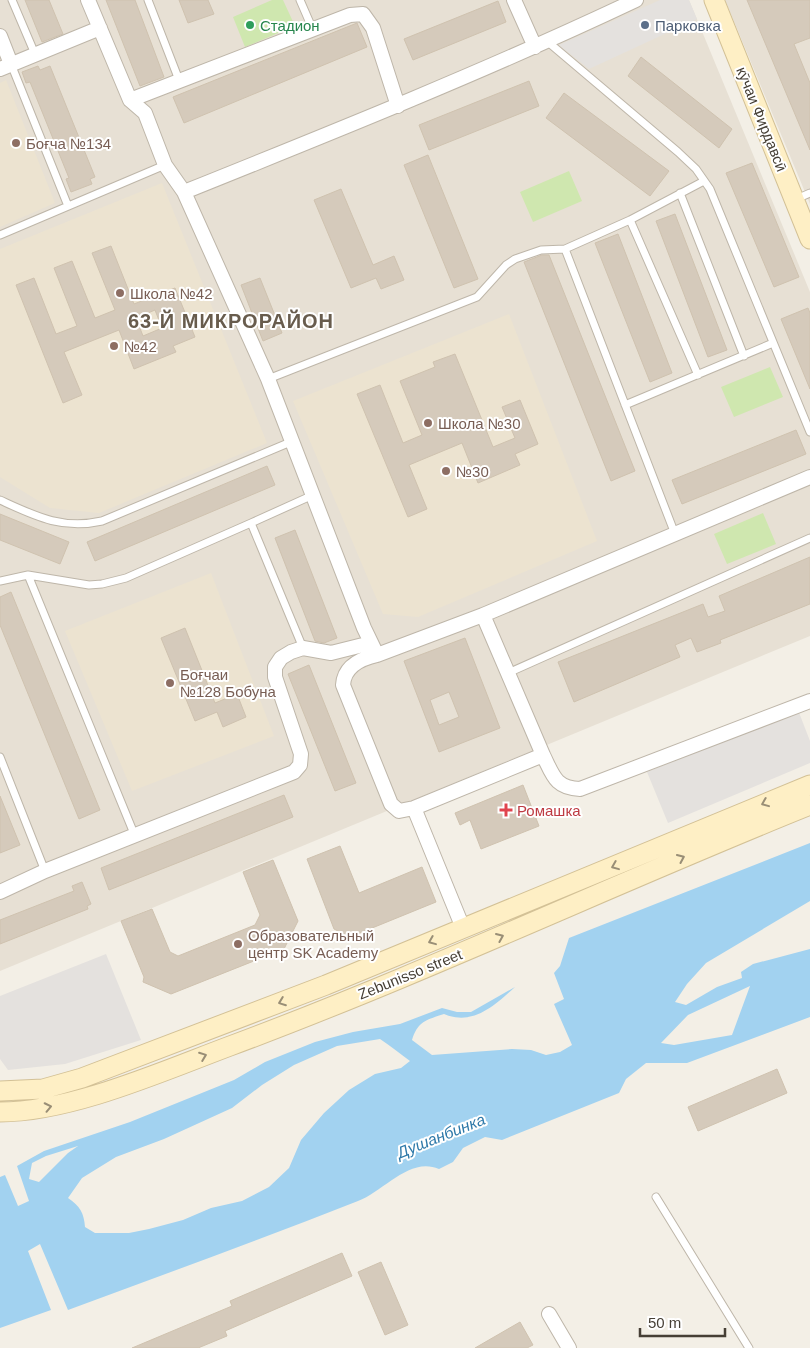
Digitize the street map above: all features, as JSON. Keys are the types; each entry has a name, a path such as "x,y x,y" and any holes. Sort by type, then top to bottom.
{"main road":[{"name":"кӯчаи Фирдавсӣ","path":"714,0 802,196 810,239"},
{"path":"0,1092 43,1089 82,1078 326,985 810,785"},
{"name":"Zebunisso street","path":"0,1112 47,1107 92,1095 295,1022 810,805"}],"street":[{"path":"88,0 130,100 145,113 164,165 184,192 268,379 374,649"},
{"path":"514,0 541,44"},
{"path":"184,192 398,106 541,44 634,0"},
{"path":"130,100 350,15 363,14 373,28 398,106"},
{"path":"0,36 6,66 100,28"},
{"path":"0,892 45,871 135,837 298,769 301,754 275,677 275,667 281,658 303,648 331,653 374,649 483,615 810,477"},
{"path":"483,615 543,755 559,784 568,789 580,789 810,701"},
{"path":"374,649 366,657 349,667 343,676 343,686 390,804 399,811 414,808 543,755"},
{"path":"414,808 463,928"},
{"path":"549,1314 569,1348"}],"lane":[{"path":"12,0 35,54"},
{"path":"148,0 179,80"},
{"path":"300,0 313,30"},
{"path":"541,44 678,152 704,181 710,190 810,432"},
{"path":"6,66 68,206"},
{"path":"0,235 164,165"},
{"path":"268,379 477,298 506,265 516,259 541,250 564,249 630,220 704,181"},
{"path":"680,193 744,356"},
{"path":"630,220 698,375"},
{"path":"564,249 675,534"},
{"path":"625,405 774,343"},
{"path":"0,500 46,521 87,524 102,521 293,440"},
{"path":"0,581 28,575 90,585 126,578 314,495"},
{"path":"251,523 303,648"},
{"path":"508,673 810,538"},
{"path":"28,575 135,837"},
{"path":"0,757 45,871"},
{"path":"656,1197 749,1348"}],"shaded area":[{"path":"0,0 689,0 810,292 810,636 0,971"},
{"path":"660,0 689,0 697,19 589,69 559,45"},
{"path":"725,0 810,0 810,204"},
{"name":"Боғча №134","path":"6,80 55,203 0,227 0,83"},
{"name":"№42","path":"162,183 267,443 99,513 50,508 0,477 0,249"},
{"name":"№30","path":"509,314 597,541 418,617 383,614 293,401"},
{"name":"Боғчаи №128 Бобуна","path":"211,573 274,736 132,791 65,631"},
{"path":"798,710 810,741 810,763 668,823 647,772"},
{"path":"106,954 141,1040 65,1064 8,1070 0,1059 0,996"}],"green space":[{"path":"272,0 283,0 295,26 245,47 233,17"},
{"path":"569,171 582,201 533,222 520,192"},
{"path":"770,367 783,397 734,417 721,387"},
{"path":"763,513 776,544 727,564 714,534"}],"water":[{"name":"Душанбинка","path":"810,843 810,901 706,963 687,984 675,1002 686,1005 717,987 742,978 741,972 753,964 810,949 810,1017 687,1063 646,1063 626,1079 619,1093 502,1140 485,1137 463,1148 453,1162 439,1169 428,1166 407,1171 358,1201 68,1310 40,1244 28,1251 51,1310 0,1328 0,1177 5,1175 18,1206 29,1201 17,1166 44,1151 130,1122 234,1080 265,1062 315,1042 353,1032 400,1024 442,1008 457,1012 471,1012 515,987 491,1007 474,1016 464,1018 444,1014 424,1022 417,1029 412,1040 432,1055 512,1049 531,1050 546,1055 560,1052 572,1045 554,1004 564,999 554,973 560,966 569,938","holes":["750,986 732,1035 674,1045 661,1043 688,1015","380,1039 410,1061 401,1068 375,1074 349,1090 324,1113 301,1140 289,1168 269,1187 242,1201 211,1208 183,1220 149,1229 129,1233 95,1233 85,1227 81,1210 68,1198 82,1178 116,1157 164,1139 232,1108 262,1085 294,1065 337,1046","78,1146 68,1153 39,1182 29,1179 32,1163 46,1156"]}],"building":[{"path":"25,0 49,0 63,34 42,42"},
{"path":"106,0 135,0 164,77 140,86"},
{"path":"179,0 208,0 214,14 188,23"},
{"path":"747,0 810,0 810,38 794,44 810,83 810,150"},
{"path":"498,1 506,22 413,60 404,39"},
{"path":"357,23 367,47 184,123 173,97"},
{"path":"641,57 732,129 719,148 628,76"},
{"path":"38,66 40,70 50,66 95,177 90,179 92,184 71,192 66,179 69,178 30,82 26,83 22,72"},
{"path":"529,81 539,106 429,150 419,125"},
{"path":"564,93 669,171 650,196 546,118"},
{"path":"428,155 478,279 454,288 404,165"},
{"path":"752,163 799,277 774,287 726,173"},
{"path":"341,189 373,265 394,256 404,280 381,289 376,278 351,288 314,200"},
{"path":"675,214 727,350 708,357 656,221"},
{"path":"618,234 672,373 650,382 595,243"},
{"path":"111,246 134,304 175,288 195,337 173,346 176,352 134,369 119,330 64,352 82,395 63,403 16,285 34,278 56,334 77,326 54,268 72,261 95,318 115,310 92,253","holes":["155,310 162,328 143,336 136,318"]},
{"path":"542,255 549,255 635,471 611,481 524,262"},
{"path":"260,278 282,333 263,341 241,285"},
{"path":"808,308 810,313 810,389 781,319"},
{"path":"455,354 493,447 515,438 502,407 520,400 538,444 515,454 520,465 478,483 462,443 409,465 427,509 408,517 357,394 380,385 403,443 422,435 400,381 435,367 433,362"},
{"path":"796,430 806,454 682,504 672,480"},
{"path":"267,466 275,485 95,561 87,542"},
{"path":"0,514 69,542 60,564 0,540"},
{"path":"295,530 337,638 324,643 315,641 275,538"},
{"path":"810,557 810,604 720,640 721,643 697,652 691,638 675,645 680,657 574,702 558,662 703,604 708,617 725,611 719,596"},
{"path":"11,592 100,810 79,819 0,625 0,597"},
{"path":"185,628 215,703 237,694 246,717 223,727 217,712 195,721 161,638"},
{"path":"465,638 500,728 439,752 404,661","holes":["449,692 459,717 439,725 430,700"]},
{"path":"309,665 356,783 335,791 288,674"},
{"path":"523,785 539,826 481,849 470,820 460,825 455,813"},
{"path":"284,795 293,817 109,890 101,868"},
{"path":"0,796 20,845 0,853"},
{"path":"340,846 359,893 422,867 436,902 350,937 334,929 307,859"},
{"path":"273,860 298,921 284,949 171,994 143,982 144,977 121,921 152,909 170,952 178,956 255,925 260,915 243,872"},
{"path":"82,882 91,904 87,906 88,909 0,944 0,920 74,891 72,886"},
{"path":"777,1069 787,1093 698,1131 688,1107"},
{"path":"342,1253 352,1276 225,1331 227,1336 198,1348 132,1348 232,1306 230,1301"},
{"path":"381,1262 408,1325 385,1335 358,1272"},
{"path":"520,1322 533,1345 527,1348 475,1348"}],"place":[{"name":"Стадион","path":"250,25"},
{"name":"Парковка","path":"645,25"},
{"name":"Боғча №134","path":"16,143"},
{"name":"Школа №42","path":"120,293"},
{"name":"№42","path":"114,346"},
{"name":"Школа №30","path":"428,423"},
{"name":"№30","path":"446,471"},
{"name":"Боғчаи №128 Бобуна","path":"170,683"},
{"name":"Ромашка","path":"506,810"},
{"name":"Образовательный центр SK Academy","path":"238,944"}],"district":[{"name":"63-Й МИКРОРАЙОН","path":"231,321"}]}
